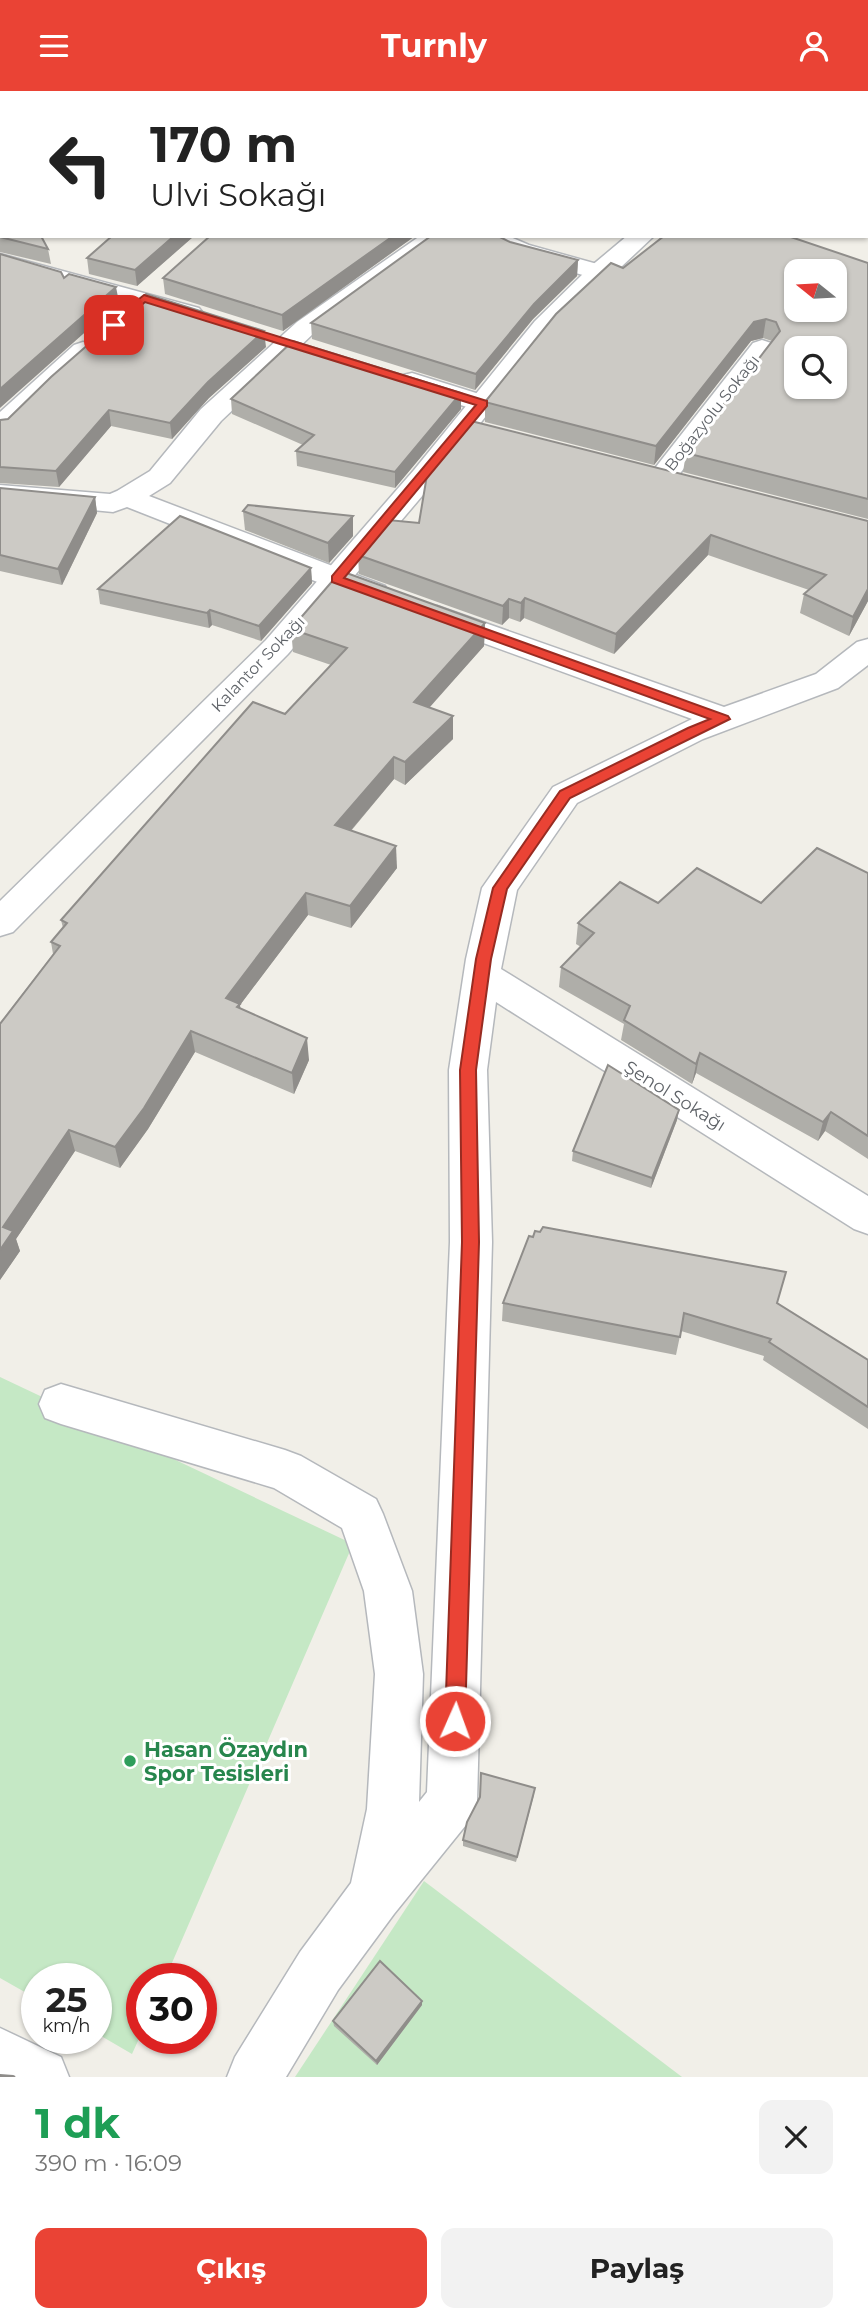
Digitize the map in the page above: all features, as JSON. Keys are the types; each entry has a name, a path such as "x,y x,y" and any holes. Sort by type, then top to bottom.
{"street":[{"path":"0,493 113,503 127,498 160,477 211,415 306,327 428,238"},
{"path":"492,238 520,250 600,272"},
{"name":"Kalantor Sokağı","path":"0,923 277,647 336,579 477,431 483,404 544,326 640,238"},
{"path":"0,261 144,298 209,319"},
{"path":"121,318 163,281"},
{"path":"0,427 43,385 102,335"},
{"path":"262,335 314,351"},
{"name":"Boğazyolu Sokağı","path":"662,478 762,348"},
{"path":"392,375 483,404"},
{"path":"127,498 336,579 724,719"},
{"path":"256,2077 319,1971 375,1895 452,1803 471,1242 468,1070 482,975 500,888 565,795 692,731 827,681 868,649"},
{"name":"Şenol Sokağı","path":"482,975 868,1217"},
{"path":"61,1404 285,1471 360,1514 388,1591 399,1674 393,1809 375,1895"},
{"path":"0,2056 41,2077"}],"green space":[{"name":"Hasan Özaydın Spor Tesisleri","path":"0,1377 353,1544 172,1963 126,1963 126,2050 112,2042 112,1963 21,1963 21,1990 0,1978"},
{"path":"424,1881 682,2077 295,2077"}],"building":[{"path":"4,238 42,238 48,249"},
{"path":"110,238 172,238 135,270 87,258"},
{"path":"208,238 390,238 282,315 163,278"},
{"path":"428,238 502,238 578,260 534,304 476,374 311,323"},
{"path":"661,238 794,238 868,263 868,499 686,453 780,331 776,322 766,319 754,322 656,446 485,402 556,314 611,263 623,268"},
{"path":"0,254 61,272 64,278 69,274 116,287 0,389"},
{"path":"146,294 264,331 208,382 170,423 109,410 56,471 0,467 0,420 8,419 51,377"},
{"path":"293,341 461,393 395,472 296,451 314,435 231,399"},
{"path":"471,421 868,521 868,589 853,617 804,594 826,575 711,535 616,634 525,598 521,603 509,599 503,606 358,555 388,520 419,523 427,475"},
{"path":"0,488 95,497 58,569 0,555"},
{"path":"248,505 353,516 328,543 243,511"},
{"path":"180,516 311,568 259,626 210,610 207,613 98,589"},
{"path":"341,571 485,623 414,702 453,716 405,762 394,757 335,825 396,846 350,906 306,893 226,998 240,1004 237,1007 307,1038 292,1073 191,1031 144,1108 115,1147 69,1130 3,1227 13,1231 0,1250 0,1024 60,946 51,942 67,923 61,920 253,702 285,714 347,648 291,629"},
{"path":"817,848 868,873 868,1136 831,1112 823,1122 700,1053 696,1064 624,1020 630,1006 561,967 594,933 578,923 620,882 658,903 697,868 761,903"},
{"path":"608,1065 679,1110 652,1178 573,1151"},
{"path":"543,1227 786,1272 777,1303 868,1360 868,1407 769,1342 771,1339 684,1313 680,1337 503,1303 529,1236 533,1237 535,1231 540,1232"},
{"path":"481,1773 535,1788 517,1857 463,1840 467,1822 480,1797"},
{"path":"380,1961 422,2001 376,2061 333,2021"}],"place":[{"name":"Hasan Özaydın Spor Tesisleri","path":"130,1761"}],"route":[{"path":"114,325 144,298 483,404 336,579 724,719 692,731 565,795 500,888 484,959 468,1070 471,1242 455,1721"}]}
